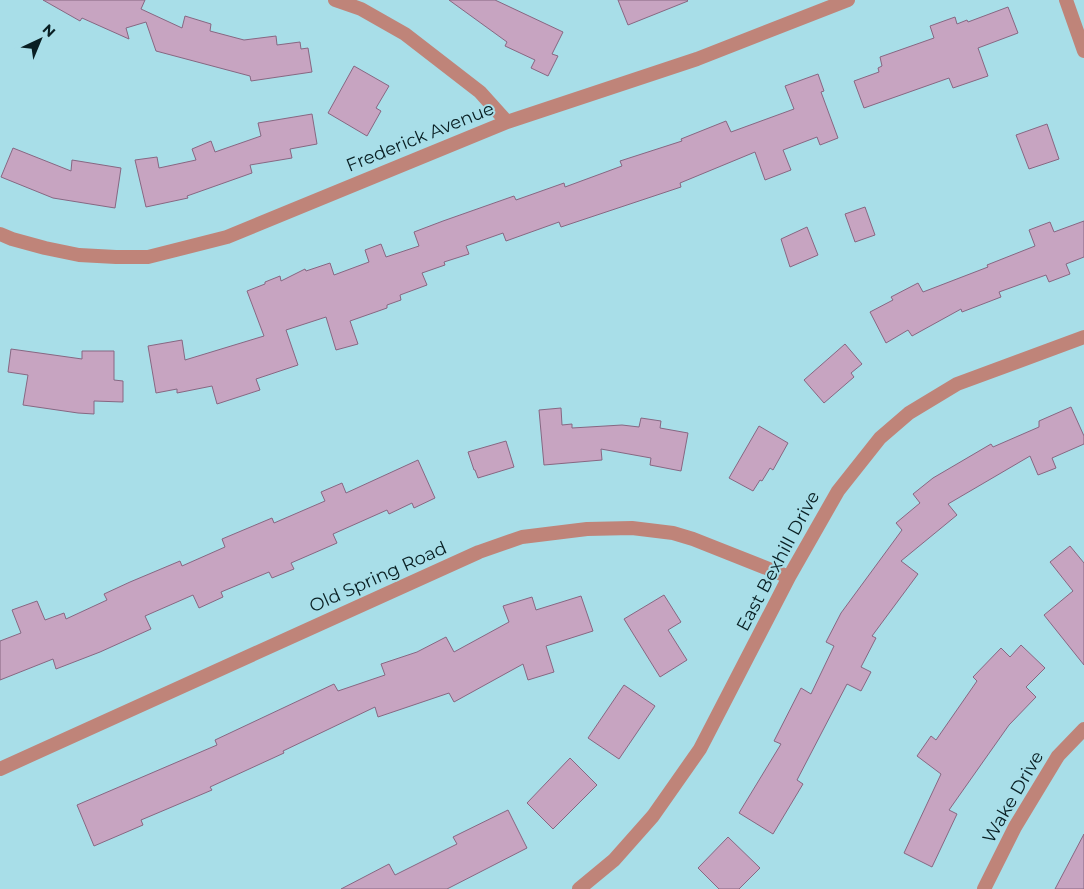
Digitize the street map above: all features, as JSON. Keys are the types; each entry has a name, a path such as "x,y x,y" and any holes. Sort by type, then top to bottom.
{"street":[{"path":"335,0 361,9 405,34 480,92 507,122"},
{"name":"Frederick Avenue","path":"0,234 45,248 79,255 139,258 176,251 227,237 507,122 697,59 848,0"},
{"path":"1066,0 1084,51"},
{"name":"East Bexhill Drive","path":"580,889 614,860 653,816 700,749 789,577 838,491 880,438 909,414 958,384 1084,337"},
{"name":"Old Spring Road","path":"0,769 479,552 522,537 587,529 632,528 673,533 789,577"},
{"name":"Wake Drive","path":"984,889 1014,827 1058,756 1084,729"}],"building":[{"path":"43,0 145,0 141,9 182,28 185,16 211,24 210,31 244,40 276,36 277,45 300,42 301,49 308,48 312,72 251,81 250,76 156,51 146,22 126,28 129,39 82,18 80,21"},
{"path":"449,0 495,0 563,32 552,54 558,56 548,76 531,68 535,60 505,46 507,42"},
{"path":"618,0 687,0 688,1 628,25"},
{"path":"1008,7 1018,33 978,48 988,76 953,88 949,78 864,108 854,81 879,72 878,68 882,66 880,57 934,38 930,26 955,17 957,24 967,20 968,22"},
{"path":"354,66 389,86 376,108 381,111 367,136 328,113"},
{"path":"818,74 824,91 821,92 838,138 820,145 817,137 783,150 791,170 765,180 755,152 680,183 681,187 561,227 559,222 506,241 503,233 466,246 469,254 444,262 445,265 422,273 427,285 400,295 401,300 387,305 387,308 350,321 358,344 336,350 326,317 286,330 298,365 256,379 260,390 217,404 212,386 177,393 177,389 156,393 148,346 182,340 185,360 264,336 247,291 265,284 265,282 280,276 281,281 305,269 306,271 330,263 334,275 369,262 365,250 381,244 386,257 419,246 414,232 443,221 514,196 516,200 564,183 565,187 622,166 620,161 682,141 681,139 726,121 731,132 794,109 785,86"},
{"path":"312,114 317,144 290,149 292,158 250,165 252,173 187,196 188,198 146,207 135,160 157,157 159,168 196,160 192,149 211,141 215,152 261,136 258,123"},
{"path":"1047,124 1059,159 1029,169 1016,135"},
{"path":"13,148 71,171 72,160 121,168 115,208 53,198 1,177"},
{"path":"865,207 875,235 855,242 845,214"},
{"path":"1084,221 1084,257 1066,264 1070,274 1049,282 1046,275 999,292 1001,297 962,312 961,309 912,336 908,330 886,343 870,312 893,300 891,297 918,283 923,292 988,267 987,265 1035,246 1029,230 1050,222 1054,232"},
{"path":"807,227 818,255 790,267 781,239"},
{"path":"845,344 862,364 851,373 854,377 824,403 804,380"},
{"path":"11,349 82,359 82,351 114,351 114,380 123,381 123,402 94,401 94,414 23,405 28,375 8,372"},
{"path":"1071,407 1084,436 1084,444 1052,458 1056,468 1038,475 1030,456 948,504 957,515 901,561 918,574 872,636 876,638 861,667 871,672 861,691 847,684 797,780 803,784 773,834 739,813 781,744 774,741 801,688 811,694 834,646 826,642 841,613 902,530 896,523 920,503 913,494 933,478 991,444 993,447 1039,427 1039,421"},
{"path":"561,408 562,425 572,424 572,428 622,425 639,427 641,418 661,421 660,428 688,433 681,471 650,465 651,458 601,449 602,460 544,465 539,410"},
{"path":"759,426 788,443 773,470 770,468 753,491 729,478"},
{"path":"506,441 514,467 478,478 468,452"},
{"path":"418,460 435,498 414,508 412,503 389,514 387,510 333,534 337,543 291,563 294,569 272,578 269,572 221,592 223,597 199,608 193,595 145,616 151,629 100,652 56,669 53,659 0,680 0,641 21,633 12,610 37,601 45,620 64,613 66,619 107,600 104,594 130,582 180,561 182,566 225,547 222,539 272,518 274,523 325,501 321,492 342,483 346,493"},
{"path":"1070,546 1084,563 1084,665 1044,615 1073,591 1050,562"},
{"path":"664,595 681,622 668,630 687,660 660,677 624,619"},
{"path":"581,596 593,631 546,646 554,672 528,680 523,664 454,702 449,693 378,717 375,707 283,751 284,753 210,787 212,790 141,820 143,825 94,846 77,805 217,745 215,740 334,684 338,691 385,675 381,664 417,652 446,637 454,652 509,622 503,606 532,597 536,610"},
{"path":"1021,645 1045,668 1026,687 1036,697 1009,725 949,810 957,814 932,867 904,853 941,774 917,756 931,736 936,740 977,681 973,677 1001,648 1010,657"},
{"path":"624,685 655,706 619,759 588,738"},
{"path":"570,758 597,785 553,829 527,803"},
{"path":"508,810 527,848 447,889 341,889 389,864 395,875 457,844 453,837"},
{"path":"1084,834 1084,889 1055,889"},
{"path":"728,837 760,868 739,889 719,889 698,868"}]}
